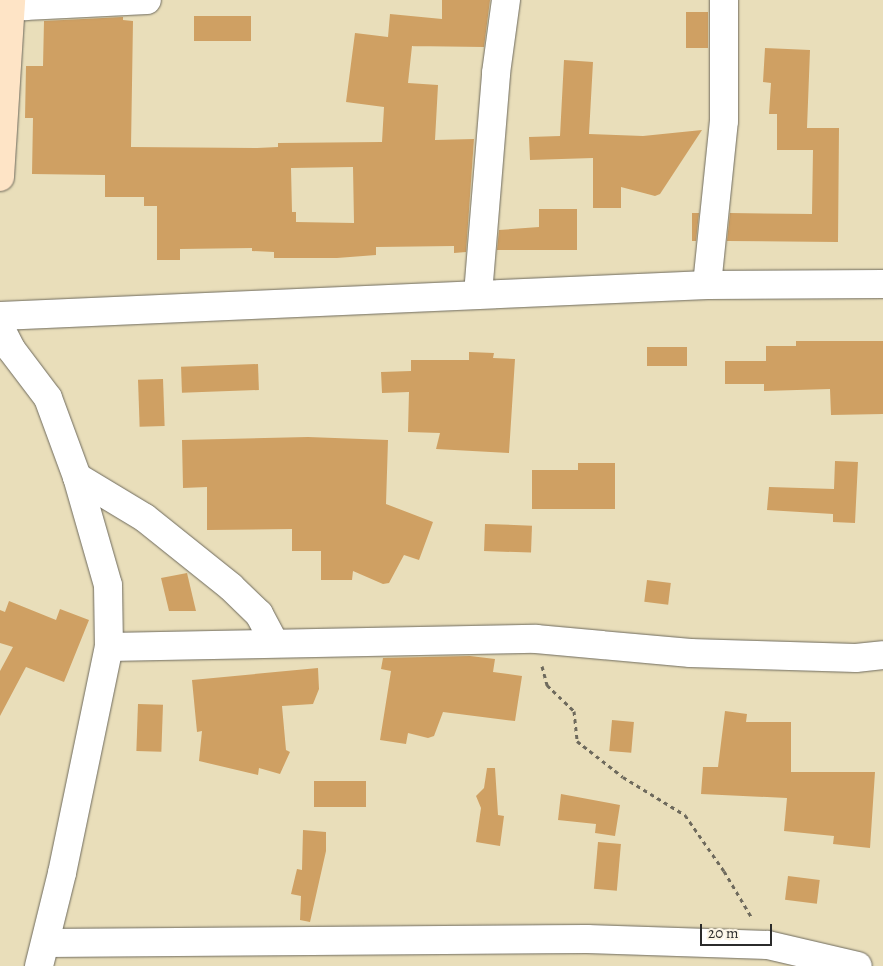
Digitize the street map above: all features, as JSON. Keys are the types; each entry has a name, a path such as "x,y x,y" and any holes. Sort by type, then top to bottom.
{"street":[{"path":"0,177 11,0"},
{"path":"22,0 25,6 146,0"},
{"path":"478,294 496,72 506,0"},
{"path":"707,285 724,121 724,0"},
{"path":"0,316 707,285 883,284"},
{"path":"0,327 11,349 48,398 77,477 108,585 109,646 42,954 587,939 768,945 858,966"},
{"path":"77,477 145,518 231,587 259,614 274,642"},
{"path":"109,646 536,639 690,653 856,658 883,655"}],"path":[{"path":"536,639 547,685 574,711 577,741 623,777 685,815 724,871 768,945"}],"building":[{"path":"442,0 490,0 484,47 412,46 408,83 438,85 435,140 474,139 466,252 454,253 454,246 376,247 376,255 337,258 274,258 274,252 252,251 252,248 180,249 180,260 157,260 157,206 144,206 144,197 105,197 105,175 32,174 33,118 25,118 26,66 43,66 44,21 123,17 123,20 133,21 131,147 257,148 278,147 278,143 382,142 384,107 346,102 355,33 388,37 390,14 442,19","holes":["353,167 354,223 296,222 296,212 292,212 291,168"]},
{"path":"686,12 708,12 708,48 686,48"},
{"path":"194,16 251,16 251,41 194,41"},
{"path":"765,48 810,50 807,128 839,128 838,242 727,241 730,213 812,214 813,150 777,150 777,114 769,114 771,83 763,82"},
{"path":"564,60 593,62 589,134 643,136 702,130 660,194 655,196 621,187 621,208 593,208 593,158 530,160 529,137 560,136"},
{"path":"539,209 577,209 577,250 497,250 499,230 539,227"},
{"path":"692,213 699,213 696,241 692,241"},
{"path":"796,341 883,341 883,414 831,415 830,389 764,391 764,384 725,384 725,361 766,361 766,346 796,346"},
{"path":"647,347 687,347 687,366 647,366"},
{"path":"469,352 494,353 493,358 515,359 509,453 436,449 440,433 408,432 409,392 382,393 381,372 411,371 411,360 469,360"},
{"path":"258,364 259,390 182,393 181,367"},
{"path":"163,379 165,426 140,427 138,380"},
{"path":"308,437 388,440 386,504 433,522 419,560 404,555 389,583 383,584 353,571 352,580 321,580 321,551 292,551 292,529 207,530 207,487 183,488 182,440"},
{"path":"835,461 858,462 855,523 833,522 833,514 767,510 769,487 834,489"},
{"path":"578,463 615,463 615,509 532,509 532,470 578,470"},
{"path":"485,524 532,526 531,553 484,551"},
{"path":"187,573 196,611 169,611 161,578"},
{"path":"647,580 671,583 668,605 644,602"},
{"path":"9,601 56,620 60,609 89,620 64,682 26,667 0,716 0,671 13,647 0,643 0,610 5,612"},
{"path":"470,656 495,659 493,672 522,676 515,721 443,712 434,736 428,738 408,733 406,744 380,740 391,671 381,669 383,658"},
{"path":"318,668 319,689 313,704 282,706 286,750 290,752 280,774 259,768 258,775 199,761 202,731 197,732 192,680"},
{"path":"138,704 163,705 161,752 136,751"},
{"path":"725,711 747,714 746,722 791,722 791,772 875,772 870,848 833,844 834,836 784,831 787,798 701,794 703,767 718,767"},
{"path":"612,720 634,722 631,753 609,751"},
{"path":"487,768 495,768 498,815 504,816 500,846 476,842 481,808 476,796 484,788"},
{"path":"314,781 366,781 366,807 314,807"},
{"path":"561,794 620,805 615,836 595,833 596,824 558,820"},
{"path":"303,830 326,832 326,851 310,922 300,920 301,896 291,894 297,869 302,870"},
{"path":"598,842 621,844 617,891 594,889"},
{"path":"788,876 820,880 817,904 785,900"}]}
